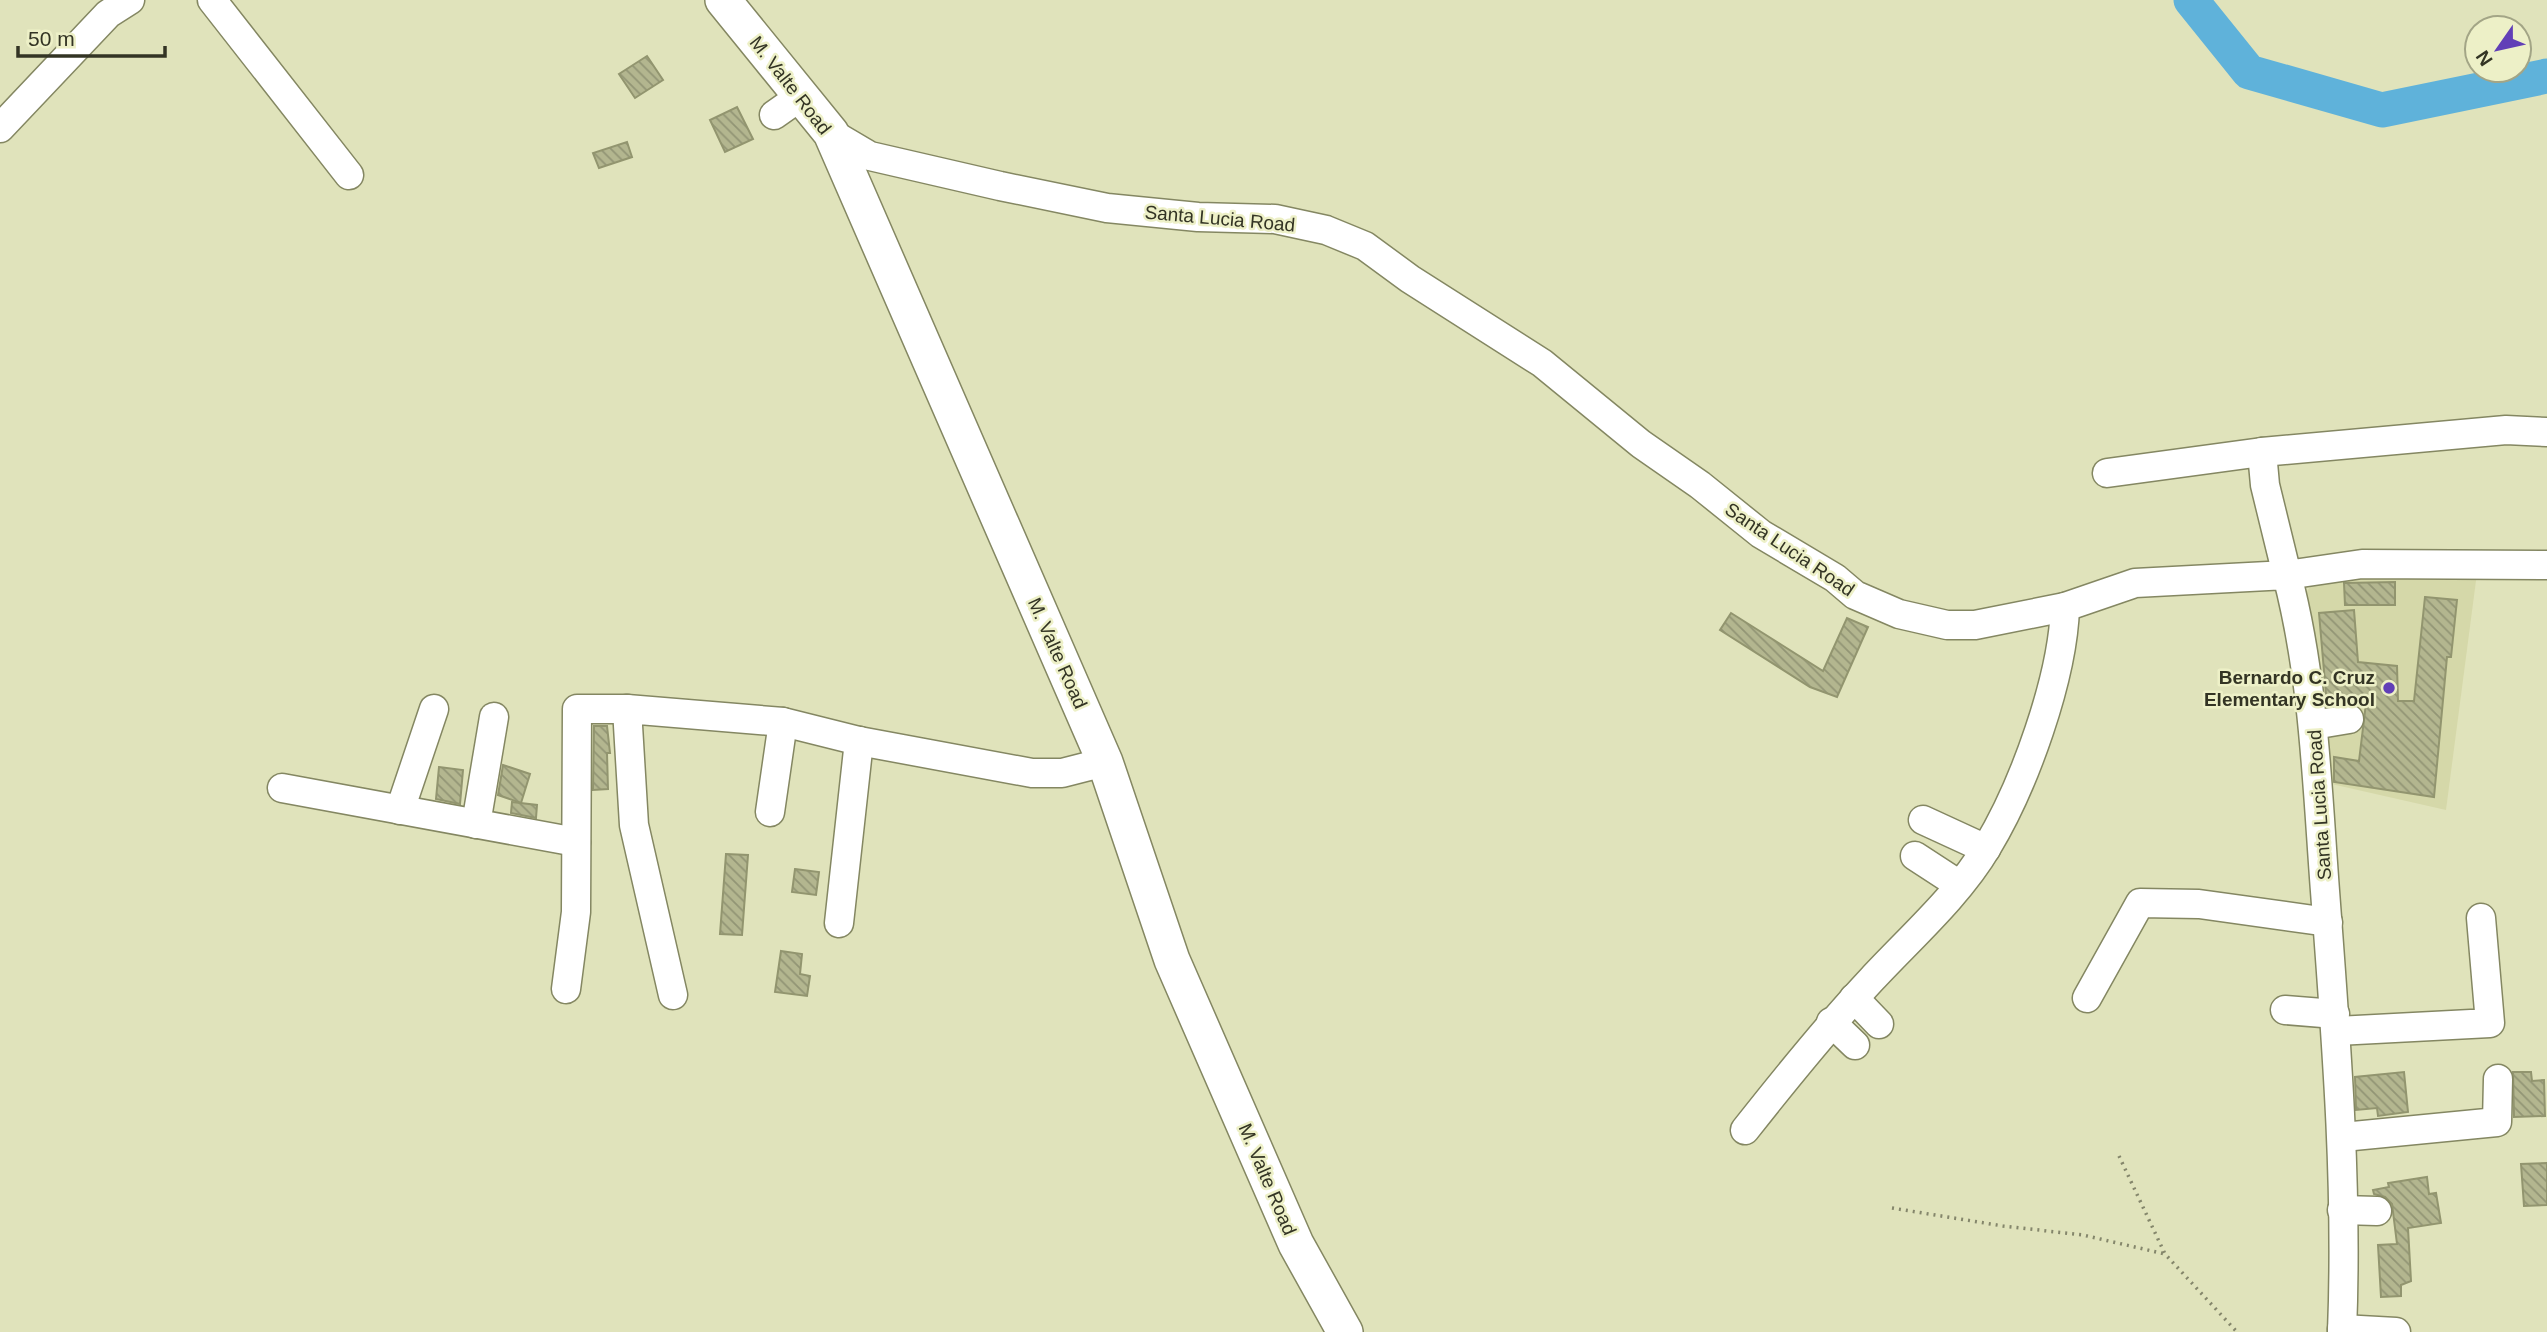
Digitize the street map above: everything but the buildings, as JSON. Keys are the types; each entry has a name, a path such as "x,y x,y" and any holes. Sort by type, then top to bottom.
{"main road":[{"name":"M. Valte Road","path":"723,0 788,105 831,133 1105,762 1172,960 1296,1244 1345,1332"}],"street":[{"path":"0,128 108,14 130,0"},
{"path":"212,0 349,175"},
{"name":"Santa Lucia Road","path":"831,133 870,156 1093,205 1198,217 1275,219 1326,230 1365,246 1410,279 1542,363 1641,444 1700,485 1761,534 1835,578 1855,595 1899,614 1947,625 1975,625 2065,607 2135,583 2287,575 2297,614 2313,725 2336,1023 2343,1137 2342,1331"},
{"path":"2107,473 2262,452 2506,430 2547,432"},
{"path":"2262,452 2265,485 2287,575 2362,564 2547,565"},
{"path":"1745,1130 1831,1023 1958,884 1986,849 2008,806 2052,687 2064,638 2065,607"},
{"path":"400,810 435,709"},
{"path":"566,989 576,912 577,709 626,709 783,722 859,741 1032,772 1062,773 1105,762"},
{"path":"626,709 634,825 673,995"},
{"path":"476,824 494,717"},
{"path":"2313,725 2349,719"},
{"path":"770,812 783,722"},
{"path":"839,923 859,741"},
{"path":"282,788 576,842"},
{"path":"1923,820 1986,849"},
{"path":"1915,856 1958,884"},
{"path":"2087,998 2140,903 2199,904 2328,922"},
{"path":"2284,1010 2336,1023 2490,1023 2480,918"},
{"path":"1854,998 1880,1024"},
{"path":"1831,1023 1855,1045"},
{"path":"2343,1137 2497,1122 2498,1079"},
{"path":"2342,1210 2377,1212"},
{"path":"2342,1331 2396,1332"}],"path":[{"path":"2119,1156 2165,1254 2237,1332"},
{"path":"1892,1208 2083,1235 2165,1254"}],"shaded area":[{"name":"Bernardo C. Cruz Elementary School","path":"2477,573 2446,810 2327,783 2305,594 2315,580"}],"waterway":[{"path":"2191,0 2249,72 2382,110 2547,76"}],"place":[{"name":"Bernardo C. Cruz Elementary School","path":"2389,688"}]}
